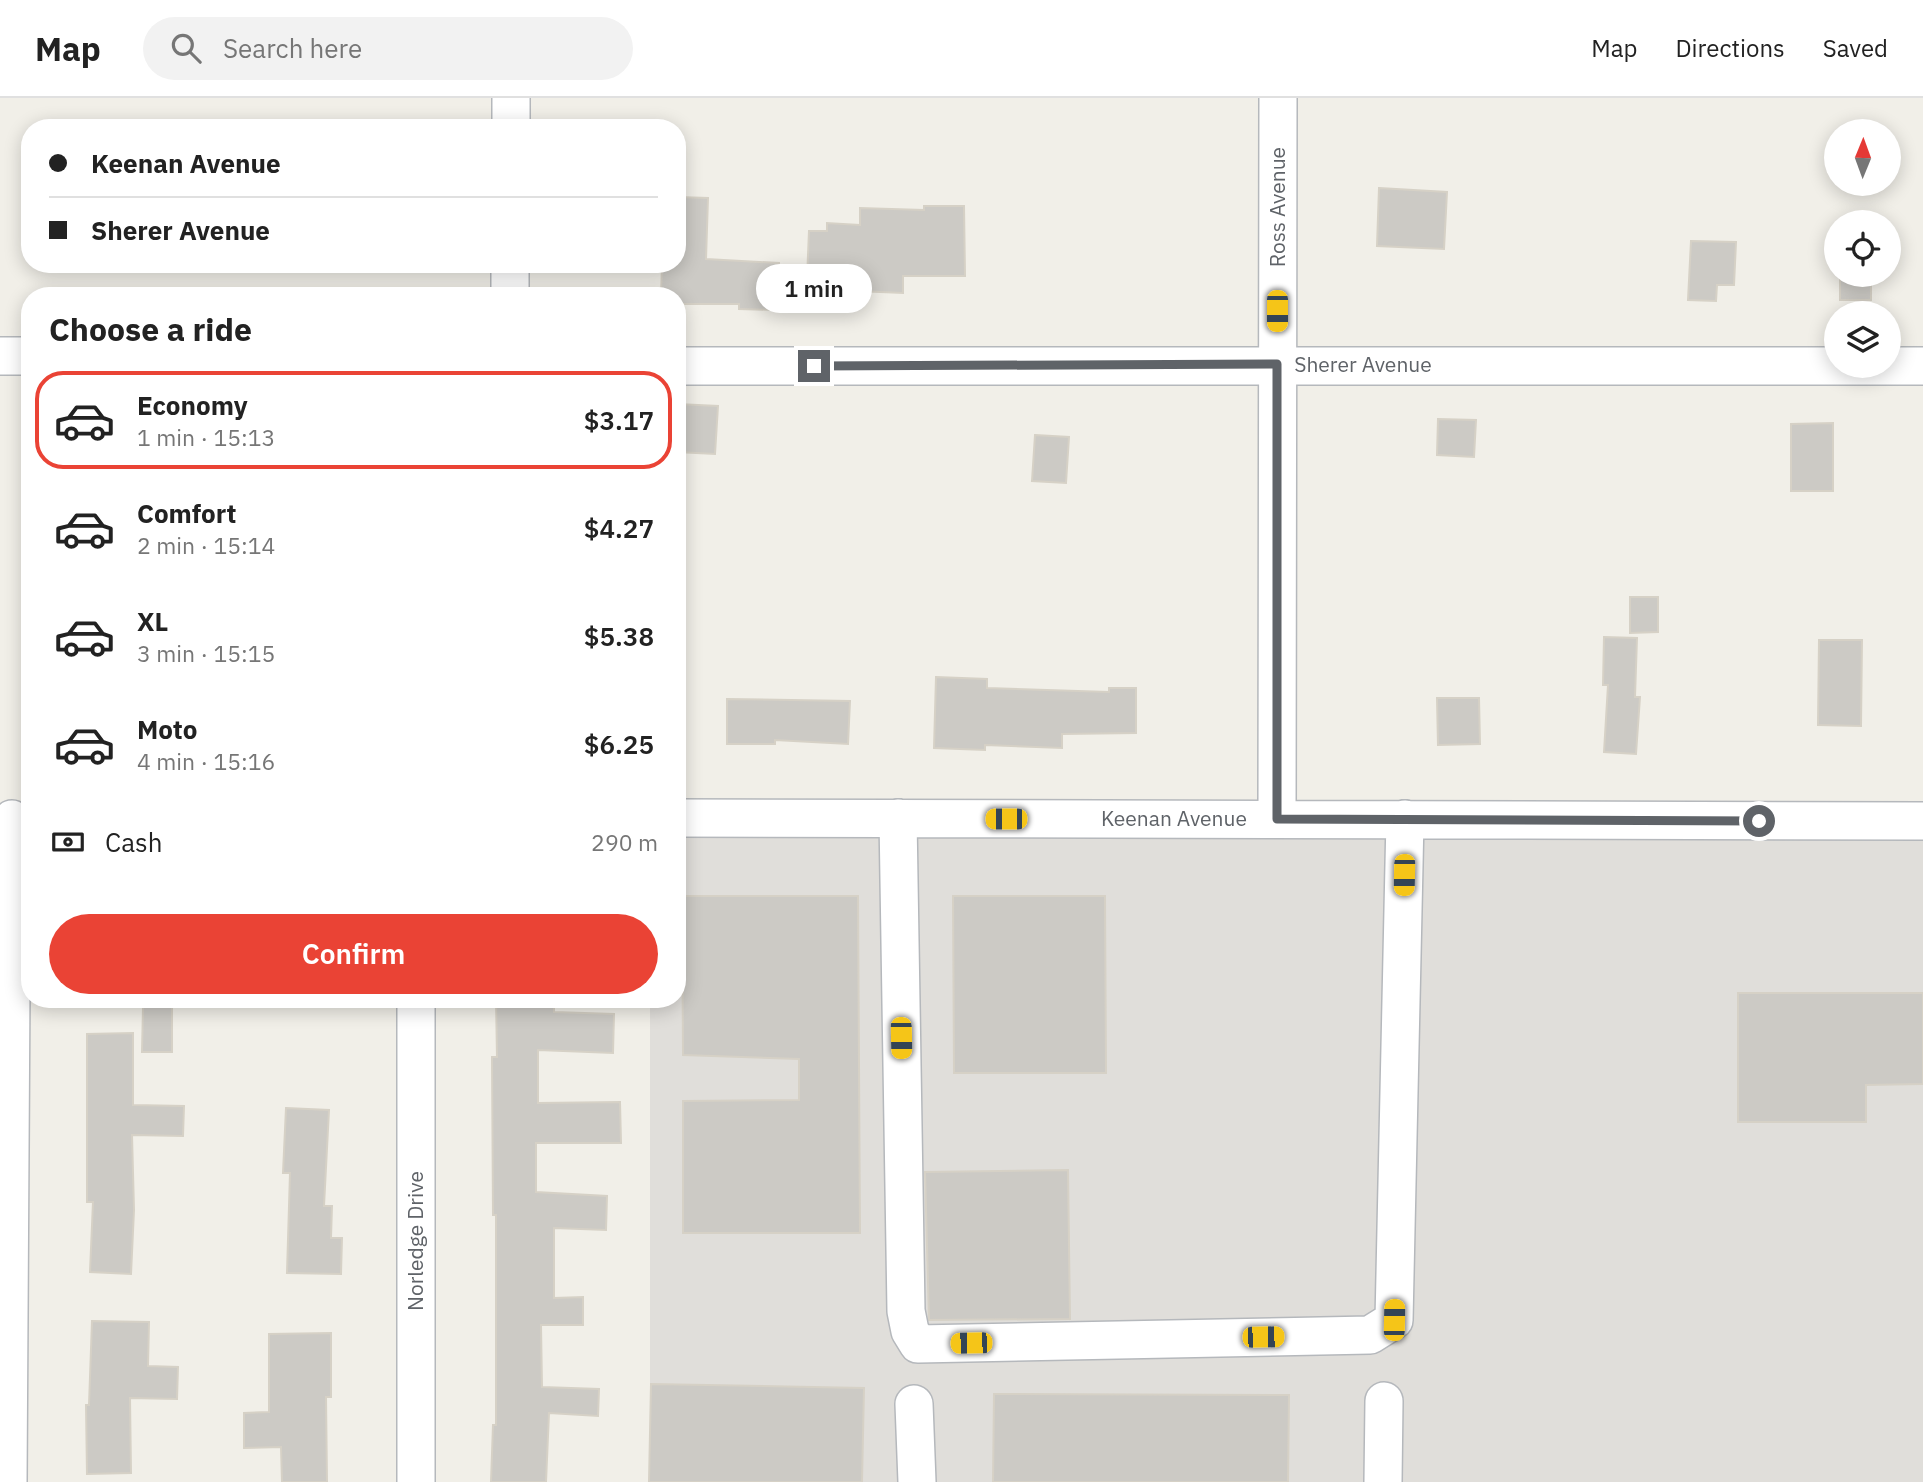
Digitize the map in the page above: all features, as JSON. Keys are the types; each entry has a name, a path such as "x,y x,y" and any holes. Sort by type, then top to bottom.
{"street":[{"path":"511,98 511,119"},
{"name":"Ross Avenue","path":"1277,819 1278,98"},
{"path":"0,356 21,356"},
{"name":"Sherer Avenue","path":"686,366 1923,366"},
{"name":"Keenan Avenue","path":"686,818 1923,821"},
{"path":"898,818 906,1311 910,1331 918,1344 1370,1335 1394,1320 1405,819"},
{"path":"8,1482 14,819"},
{"name":"Norledge Drive","path":"416,1008 416,1482"},
{"path":"1383,1482 1384,1401"},
{"path":"914,1404 917,1482"}],"shaded area":[{"path":"1923,832 1923,1482 650,1482 650,1008 686,1008 686,838"}],"building":[{"path":"1379,188 1447,192 1444,249 1377,246"},
{"path":"686,197 708,198 706,259 779,263 776,310 739,309 739,304 686,304 686,287 661,287 662,273 686,273"},
{"path":"924,206 964,206 965,276 903,276 903,293 857,291 858,281 807,279 809,231 827,231 827,223 860,225 860,208 924,210"},
{"path":"1691,241 1736,242 1734,285 1717,285 1716,301 1688,300"},
{"path":"1840,287 1871,287 1871,300 1840,300"},
{"path":"686,404 718,406 715,454 686,452"},
{"path":"1438,419 1476,420 1474,457 1437,455"},
{"path":"1833,423 1833,491 1791,491 1791,424"},
{"path":"1035,435 1069,437 1066,483 1032,481"},
{"path":"1630,597 1658,597 1658,632 1630,633"},
{"path":"1604,637 1637,638 1635,697 1640,697 1636,754 1604,752 1608,685 1603,685"},
{"path":"1819,640 1862,640 1861,726 1818,725"},
{"path":"936,677 987,679 987,688 1109,692 1109,688 1136,688 1136,733 1062,734 1062,748 985,745 985,750 934,748"},
{"path":"1437,698 1479,698 1480,744 1438,745"},
{"path":"727,699 850,701 848,744 775,740 775,744 727,744"},
{"path":"686,896 858,896 860,1233 683,1233 683,1101 799,1100 799,1059 683,1055 683,1008 686,1008"},
{"path":"953,896 1105,896 1106,1073 954,1073"},
{"path":"1738,993 1923,993 1923,1084 1866,1085 1866,1122 1738,1122"},
{"path":"143,1008 172,1008 172,1052 142,1052"},
{"path":"496,1008 554,1008 554,1012 614,1014 613,1053 538,1050 538,1103 620,1102 621,1143 536,1143 536,1192 607,1196 606,1230 554,1228 554,1298 583,1297 583,1325 541,1325 542,1387 599,1389 598,1416 549,1413 546,1482 491,1482 493,1425 496,1425 496,1215 493,1215 492,1057 497,1057"},
{"path":"133,1033 133,1105 184,1106 183,1136 132,1135 134,1210 131,1274 90,1272 93,1202 87,1202 87,1034"},
{"path":"286,1108 329,1110 324,1206 332,1206 331,1238 342,1238 341,1274 287,1273 290,1173 283,1173"},
{"path":"1068,1170 1070,1319 929,1320 925,1172"},
{"path":"92,1321 149,1322 148,1366 178,1367 177,1399 130,1398 131,1473 87,1474 86,1405 89,1405"},
{"path":"331,1333 331,1397 326,1397 327,1482 282,1482 281,1447 244,1448 244,1413 269,1412 269,1334"},
{"path":"651,1384 864,1388 862,1482 649,1482"},
{"path":"994,1394 1289,1395 1288,1482 993,1482"}],"route":[{"path":"814,366 1277,364 1277,819 1759,821"}]}
